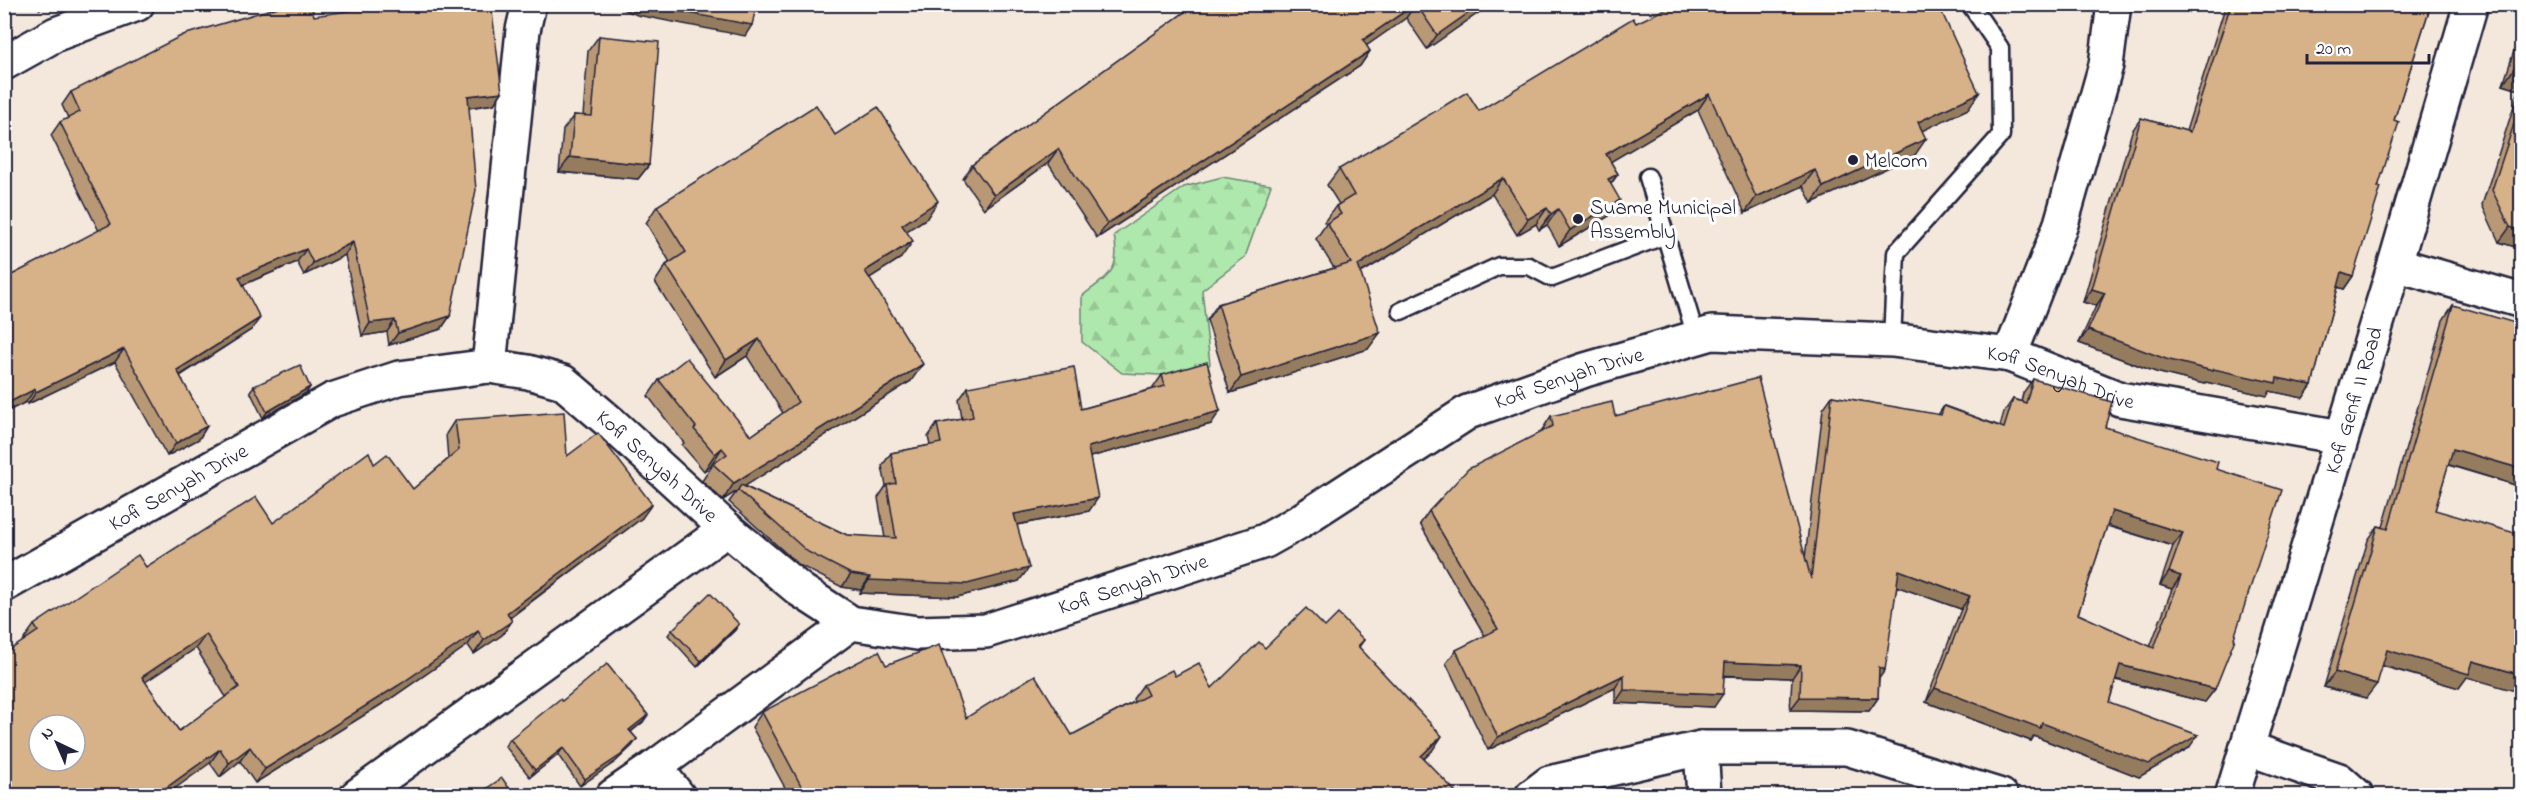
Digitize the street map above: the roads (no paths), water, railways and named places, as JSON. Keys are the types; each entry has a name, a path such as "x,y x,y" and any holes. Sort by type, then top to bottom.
{"street":[{"path":"4,63 56,34 137,4"},
{"path":"489,366 523,30 529,4"},
{"path":"2010,355 2061,224 2106,64 2114,4"},
{"name":"Kofi Genfi II Road","path":"2232,795 2395,264 2471,4"},
{"path":"2395,264 2522,301"},
{"name":"Kofi Senyah Drive","path":"4,585 332,400 399,378 489,366 528,372 563,382 727,529 800,590 851,623 917,633 986,631 1265,541 1297,523 1468,412 1585,370 1712,333 1892,340 2010,355 2120,399 2341,437"},
{"path":"357,795 727,529"},
{"path":"613,795 655,767 851,623"},
{"path":"1701,748 1704,795"},
{"path":"1532,795 1549,783 1701,748 1847,748 2001,795"},
{"path":"2247,748 2339,780 2357,795"},
{"path":"655,767 678,795"}],"lane":[{"path":"1892,340 1896,253 2001,135 2000,48 1971,4"},
{"path":"1648,177 1696,337"},
{"path":"1401,311 1499,266 1529,266 1552,278 1666,235"}],"place":[{"name":"Melcom","path":"1853,160"},
{"name":"Suame Municipal Assembly","path":"1578,219"}]}
